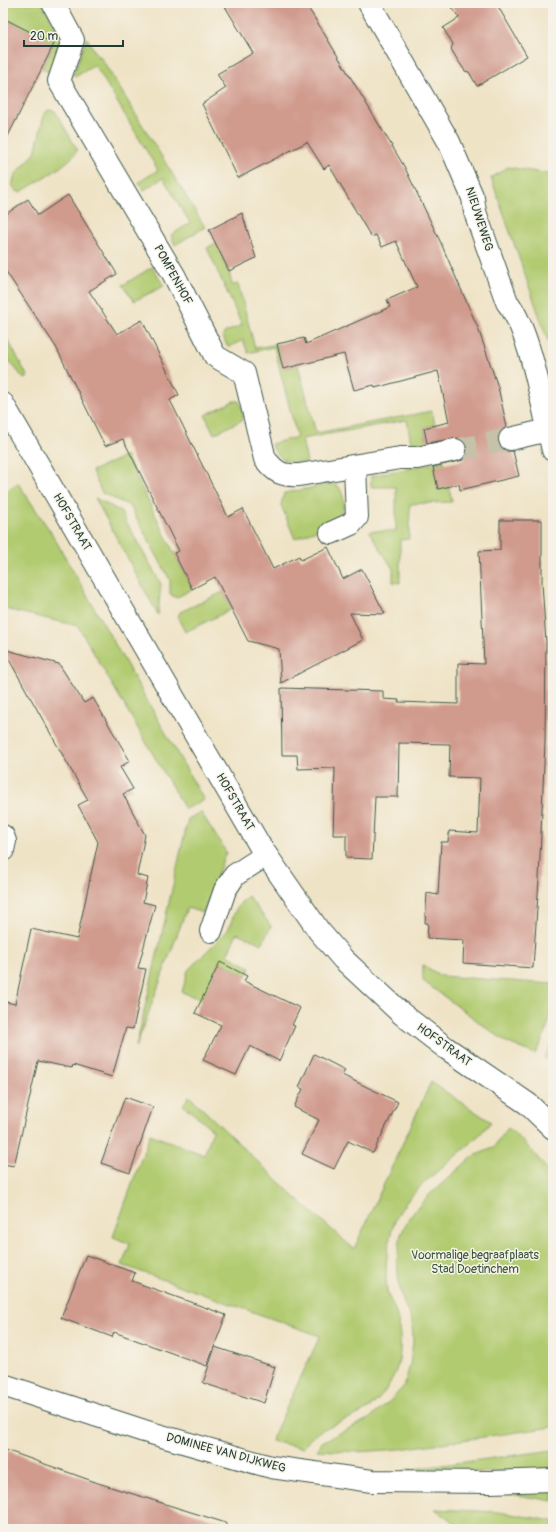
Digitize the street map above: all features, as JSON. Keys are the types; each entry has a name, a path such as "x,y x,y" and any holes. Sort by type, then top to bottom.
{"street":[{"name":"POMPENHOF","path":"53,3 73,40 59,80 174,275 215,356 244,373 265,459 273,469 285,476 299,475 400,458 417,458 455,450"},
{"name":"NIEUWEWEG","path":"369,3 426,99 449,142 463,174 507,302 514,310 526,342 538,384 551,440"},
{"name":"HOFSTRAAT","path":"3,404 266,855 320,931 343,959 370,986 402,1014 446,1048 528,1104 552,1125"},
{"path":"510,438 551,440"},
{"path":"331,533 351,524 356,517 355,466"},
{"path":"3,836 5,840 3,850"},
{"path":"211,931 225,890 235,875 266,855"},
{"name":"DOMINEE VAN DIJKWEG","path":"3,1385 144,1431 271,1467 372,1481 490,1482 553,1480"}],"green space":[{"path":"3,3 42,3 61,36 62,49 50,73 42,68 54,44 3,18"},
{"path":"87,38 98,57 100,56 205,227 175,245 171,235 190,223 163,178 144,190 139,182 158,170 95,65 75,77 73,75"},
{"path":"48,110 55,111 77,149 75,154 62,166 21,192 16,191 12,185 15,175 35,153 44,115"},
{"path":"508,167 553,175 553,352 491,178"},
{"path":"216,243 229,271 232,285 238,284 255,348 277,344 283,369 298,365 316,433 432,411 435,425 424,428 427,443 438,441 441,448 412,449 407,420 302,439 307,462 290,462 281,458 271,444 297,437 274,347 248,353 243,340 229,347 227,346 223,336 224,333 242,325 207,248"},
{"path":"152,267 164,286 134,301 123,285"},
{"path":"3,331 28,377 24,379 3,353 3,349 7,345 3,341"},
{"path":"234,401 239,401 244,412 242,420 214,434 205,415"},
{"path":"126,456 192,589 176,598 170,594 170,580 130,506 102,493 92,471"},
{"path":"444,461 452,502 410,504 409,539 400,540 400,583 393,582 393,569 370,531 396,531 396,487 371,487 371,476"},
{"path":"18,483 52,534 204,800 185,809 78,626 5,609 3,606 3,493"},
{"path":"332,484 339,487 344,498 343,507 339,515 333,521 324,526 295,539 281,505 284,493"},
{"path":"95,498 120,511 161,584 158,615"},
{"path":"223,592 232,609 185,632 178,618 180,612"},
{"path":"201,812 226,852 203,913 187,908 136,1047 188,819"},
{"path":"248,896 271,926 262,944 237,933 227,955 250,967 247,976 220,962 202,1000 182,992 188,970 228,930 236,909"},
{"path":"423,965 441,976 553,984 551,1012 547,1028 535,1054 506,1042 423,981"},
{"path":"553,1041 553,1063 544,1058"},
{"path":"431,1082 491,1122 481,1134 409,1198 400,1211 392,1228 388,1249 386,1281 388,1293 396,1313 400,1336 399,1360 394,1375 383,1394 375,1403 366,1410 316,1434 303,1448 271,1441 320,1336 122,1265 130,1244 113,1237 150,1134 204,1155 213,1130 183,1105 189,1096 298,1200 354,1249"},
{"name":"Voormalige begraafplaats Stad Doetinchem","path":"508,1128 521,1139 553,1178 553,1427 400,1449 358,1452 317,1450 322,1442 370,1418 390,1401 404,1386 410,1365 413,1342 412,1322 403,1301 399,1285 397,1261 401,1234 411,1215 429,1195 472,1157 493,1148"},
{"path":"553,1450 553,1468 518,1471 405,1474 405,1470"},
{"path":"553,1487 553,1501 504,1493 503,1490"},
{"path":"435,1509 498,1512 553,1521 553,1529 463,1529"}],"building":[{"path":"223,3 305,3 319,25 404,166 440,241 478,328 498,387 507,427 498,435 498,442 506,451 513,451 519,476 460,490 459,484 438,489 433,467 463,460 467,454 467,448 464,441 458,438 427,443 424,428 449,422 438,371 375,388 374,385 354,390 344,354 283,369 277,344 304,338 306,344 390,307 387,300 417,287 396,241 382,247 376,235 371,237 329,165 324,169 307,142 238,178 202,104 226,88 217,74 253,53"},
{"path":"449,3 496,3 527,56 477,86 469,72 465,71 451,49 453,44 443,28 459,18"},
{"path":"3,18 54,44 3,146"},
{"path":"68,195 117,274 89,291 117,334 142,320 179,395 170,400 228,517 243,509 273,569 299,556 301,560 328,547 343,579 362,569 385,614 350,613 363,640 281,683 279,649 248,641 215,577 192,589 174,553 179,551 123,439 105,446 56,347 3,267 3,216 28,199 38,215"},
{"path":"242,213 256,258 229,271 209,230"},
{"path":"500,520 542,520 542,583 546,643 545,742 539,879 533,968 463,963 464,940 427,938 428,923 425,923 427,893 438,895 441,842 448,842 449,831 478,833 480,778 449,777 450,744 399,743 398,797 375,797 372,859 346,858 346,835 333,835 335,768 298,769 297,755 282,755 281,688 383,691 383,699 399,700 398,702 458,704 458,663 484,664 479,551 500,550"},
{"path":"3,649 59,664 84,703 93,698 130,761 120,767 133,789 123,794 145,835 137,875 148,878 143,902 155,905 138,968 146,969 133,1029 126,1028 112,1077 73,1065 72,1068 38,1061 14,1166 3,1164 3,1016 6,1002 15,1004 31,929 77,939 98,842 78,805 88,800"},
{"path":"220,962 247,976 244,981 300,1008 292,1025 295,1026 279,1061 250,1046 236,1075 203,1060 221,1025 195,1013"},
{"path":"314,1054 345,1070 342,1075 398,1102 373,1153 348,1141 334,1169 302,1154 319,1120 294,1107 303,1089 299,1087"},
{"path":"125,1097 153,1107 130,1173 101,1163"},
{"path":"86,1255 135,1273 132,1281 226,1315 207,1366 114,1332 112,1337 61,1318"},
{"path":"215,1347 275,1367 264,1403 203,1383"},
{"path":"3,1449 98,1483 226,1523 225,1529 3,1529"}],"tunnel":[{"path":"455,450 510,439"}]}
